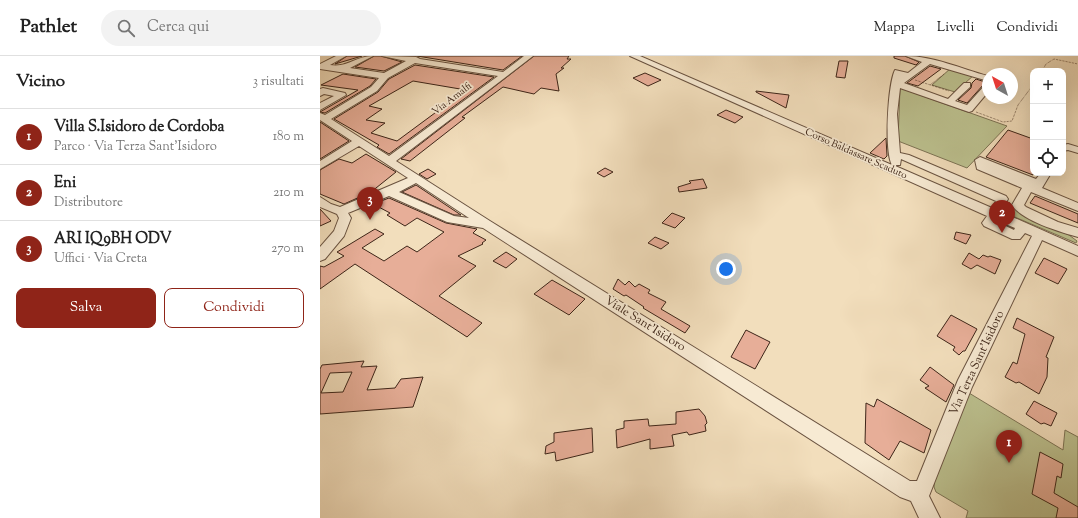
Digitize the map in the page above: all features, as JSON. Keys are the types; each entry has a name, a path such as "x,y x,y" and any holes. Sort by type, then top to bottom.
{"street":[{"path":"320,66 342,56"},
{"path":"342,69 369,56"},
{"path":"362,73 390,56 417,58 503,74"},
{"name":"Via Amalfi","path":"390,160 529,56"},
{"name":"Corso Baldassare Scaduto","path":"634,56 995,215"},
{"path":"910,56 930,59 951,68 982,77"},
{"path":"939,56 982,69"},
{"path":"320,130 325,119 374,89 385,76 417,58"},
{"path":"897,84 913,78 930,59"},
{"path":"320,66 385,76"},
{"path":"891,169 896,164 894,95 897,84"},
{"path":"897,84 969,109 982,94"},
{"path":"949,102 967,85"},
{"path":"320,93 324,91 342,95 320,107"},
{"name":"Viale Sant'Isidoro","path":"325,119 486,224 907,490 917,492"},
{"path":"320,166 355,138"},
{"path":"1066,147 1068,146 1078,150"},
{"path":"895,155 1002,199 995,215 988,224 1016,236 1022,227 1078,251"},
{"path":"1043,176 1019,201 1018,205 1022,210 1054,225 1078,233"},
{"path":"322,206 341,211 390,192 416,179"},
{"path":"1034,187 1078,207"},
{"path":"390,192 451,219 486,224"},
{"path":"320,256 340,232 345,218 341,211"},
{"name":"Via Terza Sant'Isidoro","path":"917,492 924,488 964,385 1039,234"},
{"path":"917,492 930,518"}],"path":[{"path":"1044,68 1046,64 1054,59 1078,64"},
{"path":"930,85 951,68"},
{"path":"913,78 958,94"},
{"path":"969,109 1003,122 1012,121 1018,104 1030,89"}],"green space":[{"path":"951,68 974,75 955,92 932,85"},
{"path":"900,88 1007,126 967,168 898,141"},
{"path":"1009,202 1021,214 1069,235 1077,241 1076,243 1003,212"},
{"path":"969,393 1063,450 1065,430 1078,437 1078,518 966,518 968,511 936,492 934,487 935,475"}],"building":[{"path":"347,56 362,56 335,64"},
{"path":"374,56 381,56 402,62 384,71 355,67"},
{"path":"417,56 522,56 503,70"},
{"path":"534,56 569,56 567,59 571,59 561,68 564,68 556,74 559,91 541,88 534,94 503,87 462,117 465,118 410,161 401,159"},
{"path":"894,56 905,56 919,62 916,65 894,58"},
{"path":"839,61 848,61 845,78 836,77"},
{"path":"415,65 494,77 389,154 377,147 379,145 334,119 378,92 389,79","holes":["413,81 466,90 397,141 371,133 385,123 366,120 382,109 369,106"]},
{"path":"930,66 941,69 918,86 907,83"},
{"path":"645,73 661,80 648,86 633,78"},
{"path":"343,74 376,79 370,86 325,113 320,112 358,90 321,85"},
{"path":"976,79 982,81 982,86 967,103 958,100 971,88 972,83"},
{"path":"756,92 789,95 786,108"},
{"path":"726,110 743,117 735,123 717,115"},
{"path":"320,122 349,141 320,159"},
{"path":"1008,130 1030,138 1030,174 986,157"},
{"path":"886,138 887,156 884,159 870,153"},
{"path":"366,154 396,172 371,192 344,204 320,194 320,170 339,159 352,163"},
{"path":"605,168 613,172 604,177 597,173"},
{"path":"428,169 436,174 427,179 419,174"},
{"path":"703,179 707,188 679,192 678,187 691,183 689,181"},
{"path":"416,185 461,215 454,215 402,192"},
{"path":"1035,196 1078,214 1078,223 1030,203"},
{"path":"389,198 446,223 477,229 473,233 486,240 482,243 483,244 458,256 476,266 439,296 482,323 467,337 355,264 320,289 320,266 324,267 344,256 337,252 375,229 384,234 362,248 384,261 407,246 417,252 444,232 417,218 405,226 387,215 390,213 373,204"},
{"path":"320,209 331,221 320,226"},
{"path":"672,213 685,218 675,228 662,223"},
{"path":"956,232 971,235 966,244 954,239"},
{"path":"655,237 669,243 661,249 648,243"},
{"path":"506,252 517,259 506,268 493,261"},
{"path":"969,253 979,259 983,255 1001,260 995,274 977,265 971,269 962,264"},
{"path":"1044,258 1067,269 1058,284 1035,273"},
{"path":"618,279 625,285 629,281 635,287 639,284 650,290 648,293 666,302 661,309 690,326 685,333 643,308 644,307 626,295 624,296 613,289"},
{"path":"552,280 585,299 569,315 534,294"},
{"path":"951,315 977,329 965,351 959,355 953,350 955,347 937,336"},
{"path":"1017,318 1054,337 1046,357 1048,358 1047,377 1039,394 1019,382 1016,383 1005,377 1013,362 1017,364 1025,334 1013,328"},
{"path":"746,330 770,342 755,369 731,357"},
{"path":"364,361 361,367 377,366 367,390 395,388 401,379 423,377 413,407 320,414 320,369 322,365","holes":["352,372 343,392 321,393 330,373"]},
{"path":"930,367 954,385 946,402 925,388 929,386 920,380"},
{"path":"877,399 931,430 924,453 900,441 889,460 865,443 866,403 874,407"},
{"path":"1034,401 1057,413 1051,426 1044,423 1041,424 1026,414"},
{"path":"699,409 705,416 707,423 705,425 706,431 689,435 687,432 672,435 674,446 650,449 650,439 617,448 616,430 624,428 624,421 648,419 649,426 676,424 676,412"},
{"path":"592,428 593,452 556,461 555,452 545,454 546,446 554,442 554,433"},
{"path":"1040,452 1063,464 1061,478 1057,476 1054,493 1078,507 1078,518 1056,518 1058,508 1032,494"}],"place":[{"name":"ARI IQ9BH ODV","path":"370,220"},
{"name":"Eni","path":"1002,233"},
{"name":"Villa S.Isidoro de Cordoba","path":"1009,463"}]}
